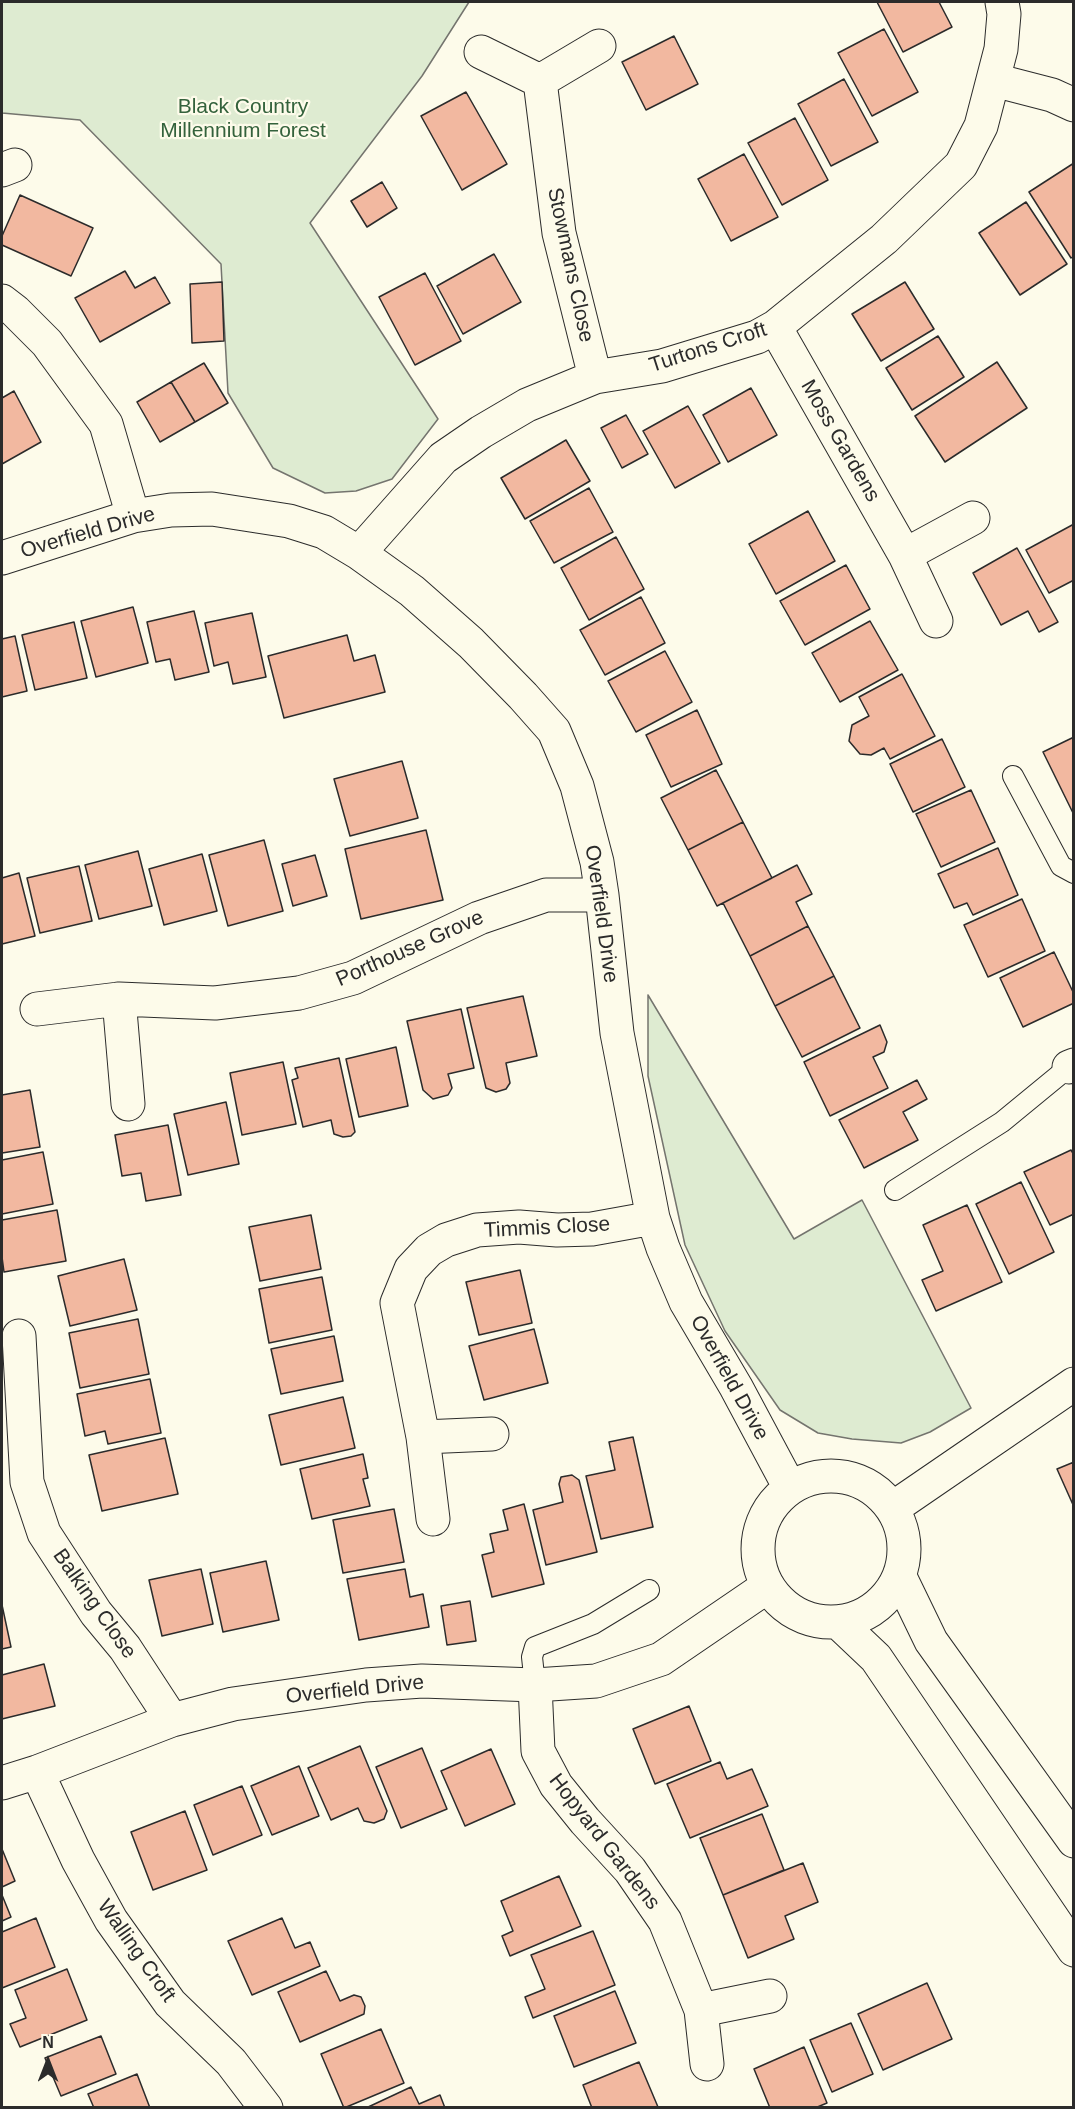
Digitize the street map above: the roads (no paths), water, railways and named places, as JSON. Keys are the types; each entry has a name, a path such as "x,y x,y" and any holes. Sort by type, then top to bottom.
{"street":[{"name":"Turtons Croft","path":"359,553 443,458 481,432 527,405 595,377 662,366 757,337 775,327 884,239 961,165 981,126 1001,49 1004,14 1002,2"},
{"path":"481,52 540,81 598,46"},
{"path":"994,80 1052,95 1074,105"},
{"name":"Stowmans Close","path":"540,81 560,233 595,377"},
{"path":"2,301 47,343 106,424 133,516"},
{"name":"Moss Gardens","path":"775,327 905,555 936,621"},
{"name":"Overfield Drive","path":"2,558 133,516 171,510 212,509 289,521 324,532 359,553 412,591 471,643 554,731 578,786 597,862 603,895 617,1033 652,1218 686,1302 790,1488"},
{"path":"905,555 973,518"},
{"name":"Porthouse Grove","path":"38,1008 119,999 215,1003 299,993 353,978 479,918 546,895 603,895"},
{"path":"119,999 128,1104"},
{"name":"Timmis Close","path":"434,1519 423,1437 397,1303 411,1269 429,1250 446,1240 477,1230 519,1227 557,1230 592,1229 652,1218"},
{"name":"Balking Close","path":"19,1336 14,1484 96,1613 125,1648 172,1720"},
{"path":"893,1508 1074,1384"},
{"path":"423,1437 492,1434"},
{"path":"836,1475 855,1479 871,1486 893,1508 904,1534 904,1565 891,1593 870,1611 857,1618 838,1622 813,1620 794,1612 780,1602 768,1586 761,1572 758,1553 759,1536 769,1509 790,1488 805,1480 836,1475"},
{"path":"900,1577 931,1641 1074,1841"},
{"name":"Overfield Drive","path":"2,1783 38,1772 172,1720 233,1704 366,1685 422,1681 535,1685 596,1681 661,1659 768,1586"},
{"path":"838,1622 876,1658 1074,1950"},
{"name":"Hopyard Gardens","path":"535,1685 538,1751 556,1785 630,1870 665,1921 701,2010 707,2064"},
{"name":"Walling Croft","path":"38,1772 78,1860 111,1920 170,2002 231,2062 266,2108"},
{"path":"701,2010 770,1996"}],"lane":[{"path":"1013,776 1061,866 1074,873"},
{"path":"895,1190 1002,1122 1071,1066"},
{"path":"535,1685 532,1657 535,1647 593,1624 649,1590"}],"park label":[{"name":"Black Country Millennium Forest","path":"243,119"}]}
